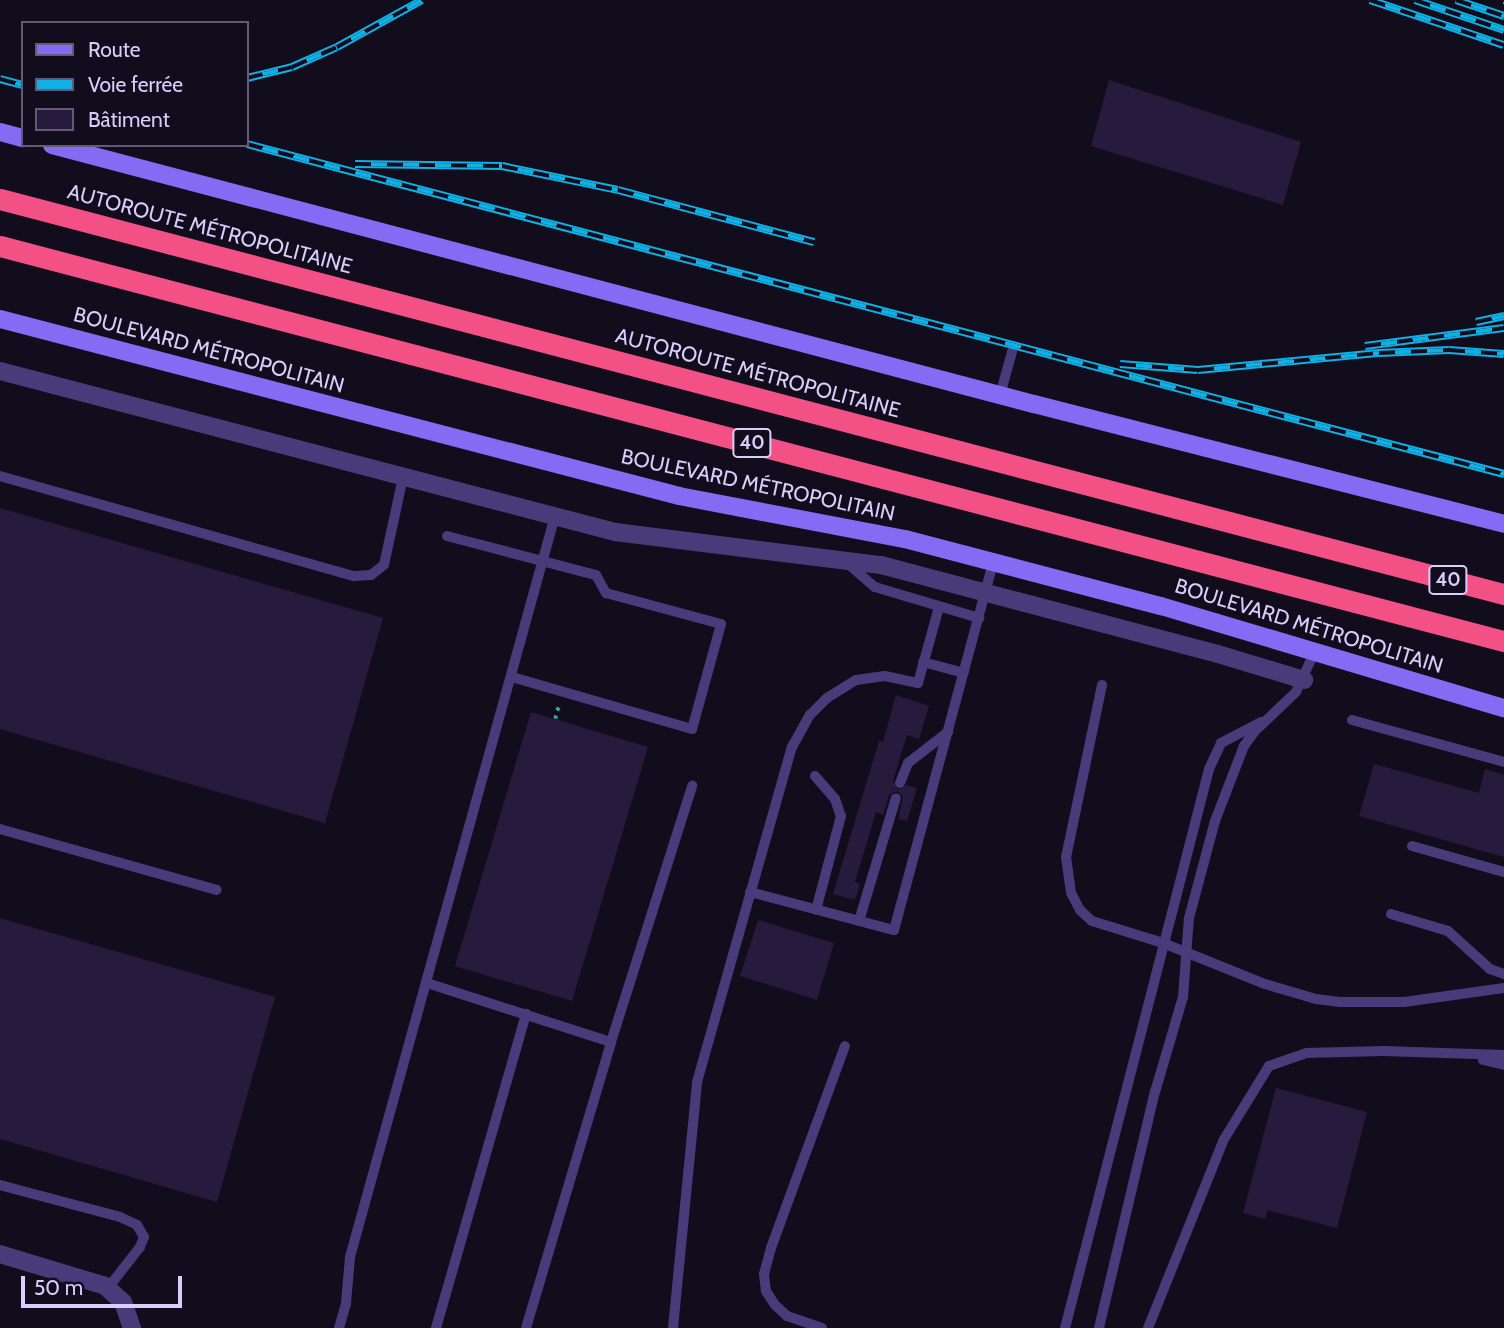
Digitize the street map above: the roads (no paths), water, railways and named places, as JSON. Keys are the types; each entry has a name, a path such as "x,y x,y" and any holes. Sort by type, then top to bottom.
{"highway":[{"name":"AUTOROUTE MÉTROPOLITAINE","path":"0,199 1504,594"},
{"name":"40","path":"0,246 1504,641"},
{"path":"1392,565 1504,587"}],"main road":[{"path":"0,132 21,137"},
{"path":"60,147 1000,395 1504,524"},
{"name":"BOULEVARD MÉTROPOLITAIN","path":"0,319 679,496 848,527 993,562 1161,606 1504,708"}],"street":[{"path":"0,371 641,537 881,565 1217,654 1304,680"},
{"path":"0,1254 87,1278 108,1289 122,1302 132,1328"}],"lane":[{"path":"1000,395 1012,352"},
{"path":"0,476 354,576 372,575 384,565 403,477"},
{"path":"339,1328 346,1303 350,1256 555,516"},
{"path":"447,536 596,575 606,593 721,624 692,729 512,677"},
{"path":"843,559 875,587 979,618"},
{"path":"750,892 894,930 993,562"},
{"path":"673,1328 697,1082 792,747 810,715 827,698 856,680 885,676 918,683 939,607"},
{"path":"1099,1328 1155,1092 1183,998 1189,918 1223,799 1244,746 1304,680 1315,651"},
{"path":"923,662 964,673"},
{"path":"1101,685 1069,843 1067,878 1080,910 1092,921 1163,943 1265,984 1340,1002 1404,1002 1504,988"},
{"path":"1065,1328 1163,943 1216,751 1229,736 1268,719"},
{"path":"1352,720 1504,762"},
{"path":"900,783 908,763 948,732"},
{"path":"815,776 835,799 841,816 816,910"},
{"path":"526,1328 611,1041 692,786"},
{"path":"859,921 896,798"},
{"path":"0,829 217,890"},
{"path":"1412,846 1504,872"},
{"path":"1391,914 1448,931 1490,969 1504,974"},
{"path":"427,983 611,1041"},
{"path":"436,1328 526,1014"},
{"path":"822,1328 788,1316 775,1306 766,1291 764,1274 771,1248 845,1046"},
{"path":"1147,1328 1223,1141 1269,1066 1306,1053 1383,1051 1504,1055"},
{"path":"1462,1055 1504,1065"},
{"path":"0,1185 120,1217 137,1225 144,1237 140,1247 108,1289"}],"railway":[{"path":"248,78 292,67 337,47 422,0"},
{"path":"1370,0 1504,45"},
{"path":"1415,0 1504,30"},
{"path":"1456,0 1504,16"},
{"path":"0,79 21,84"},
{"path":"248,144 1504,474"},
{"path":"355,164 502,166 618,190 814,242"},
{"path":"1476,322 1504,316"},
{"path":"1365,346 1504,328"},
{"path":"1120,364 1198,370 1379,353 1449,350 1504,354"}]}
